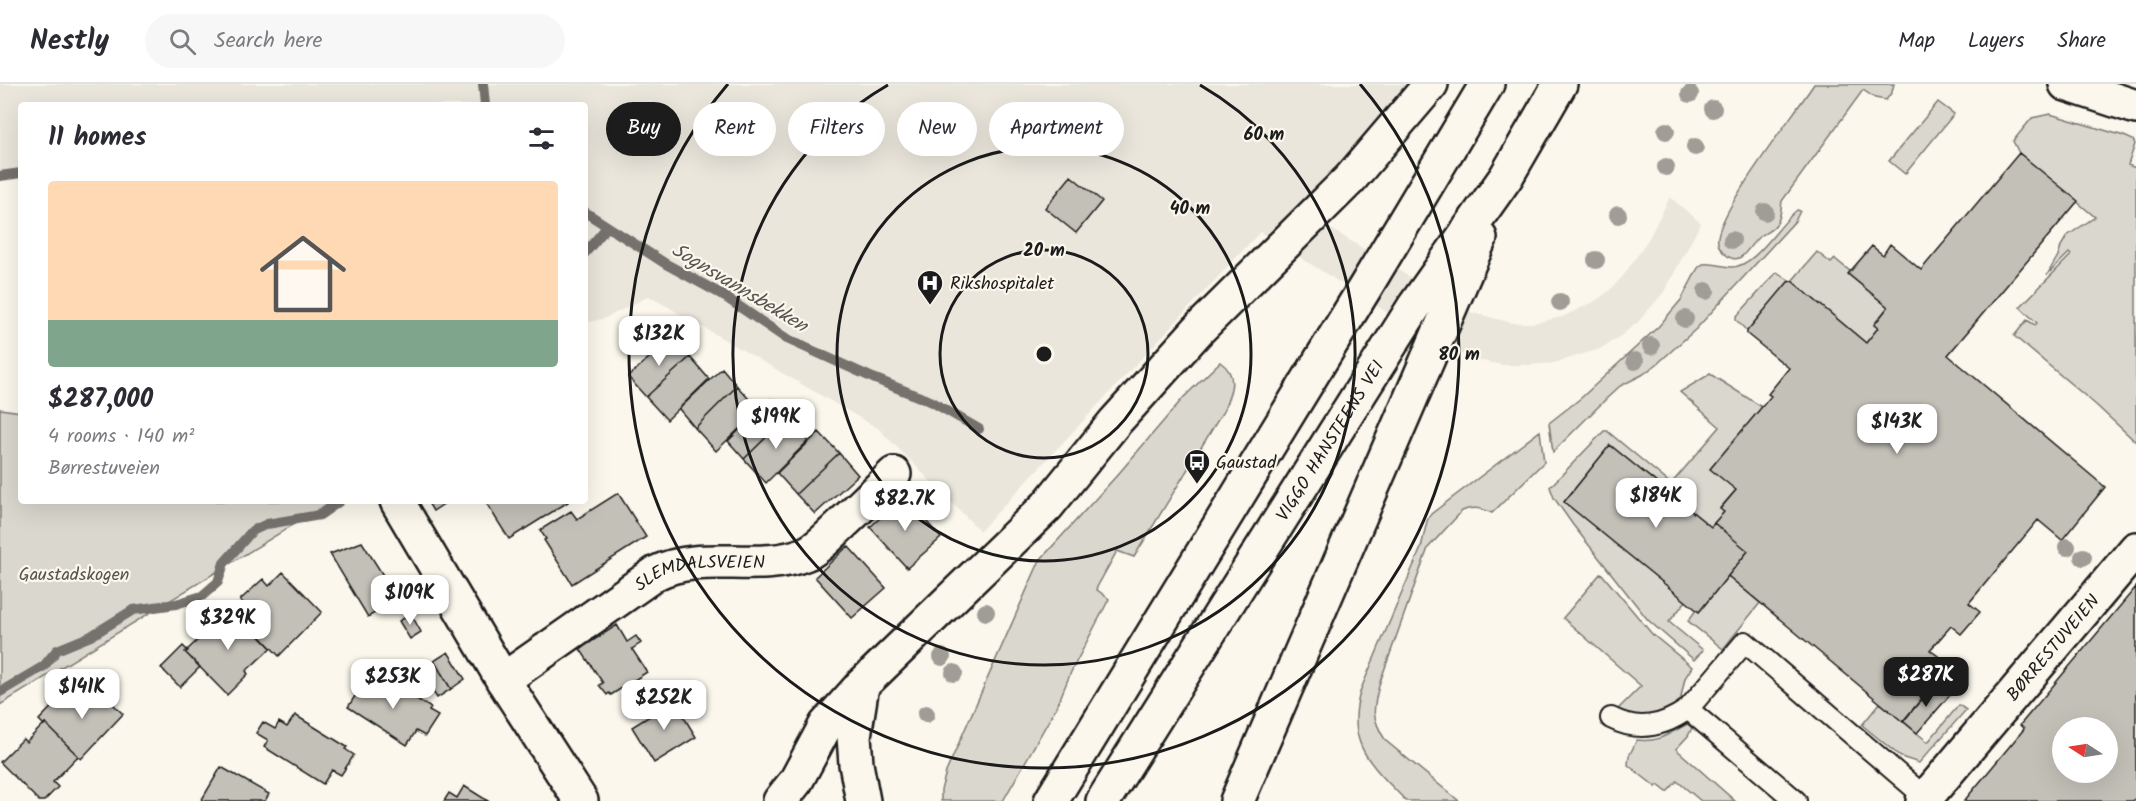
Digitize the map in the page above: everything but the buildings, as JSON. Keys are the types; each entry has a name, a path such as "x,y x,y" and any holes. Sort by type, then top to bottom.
{"main road":[{"path":"780,801 796,781 826,725 862,685 1047,506 1115,422 1192,337 1350,179 1431,84"},
{"path":"1051,801 1487,84"},
{"name":"VIGGO HANSTEENS VEI","path":"1103,801 1414,307 1506,177 1560,84"},
{"path":"2066,84 2136,107"},
{"path":"1239,800 1506,177"},
{"name":"SLEMDALSVEIEN","path":"503,680 656,573 671,566 692,563 767,562 785,560 807,553 894,474"},
{"path":"399,504 503,680 581,801"},
{"name":"BØRRESTUVEIEN","path":"1925,799 2136,549"},
{"path":"862,685 854,736 856,764 863,801"}],"lane":[{"path":"1611,718 1623,724 1650,726 1673,720 1688,709 1745,642 1925,799"},
{"path":"1688,709 1796,801"}],"shaded area":[{"name":"Rikshospitalet","path":"0,84 1416,84 1302,211 1463,310 1512,323 1534,323 1562,317 1594,302 1609,291 1624,275 1649,238 1670,197 1701,223 1664,292 1638,322 1600,349 1554,363 1528,365 1502,365 1476,360 1452,350 1415,330 1260,232 980,531 879,429 649,296 606,318 588,322 588,102 18,102 18,171 0,175"}],"green space":[{"path":"1814,84 1894,84 1886,100 1875,98 1863,90 1782,201 1775,226 1759,237 1740,257 1731,258 1722,251 1718,243 1720,230 1728,211 1757,164"},
{"path":"1938,102 1954,114 1905,174 1889,161"},
{"path":"2050,114 2124,136 2133,140 2135,144 2128,165 2136,168 2136,442 2014,336 2027,320 2035,325 2037,323 2020,307 2071,255 2069,253 2047,275 2067,236 2095,217 2019,153 2013,141 2032,118"},
{"path":"1797,210 1800,211 1795,221 1696,329 1657,364 1620,386 1553,452 1549,423 1581,398 1659,326 1681,300 1698,268 1703,264 1731,267 1749,260"},
{"path":"1817,252 1831,263 1835,259 1851,272 1849,275 1888,307 1874,324 1878,328 1866,343 1792,281"},
{"path":"1777,272 1790,281 1747,331 1736,320 1736,317"},
{"path":"1220,362 1230,372 1232,384 1224,410 1134,557 1117,551 1096,589 1109,599 1071,672 1057,706 1003,801 941,801 941,790 946,772 1040,560 1184,397"},
{"path":"1710,374 1762,407 1736,490 1720,508 1724,512 1711,527 1610,445 1564,502 1686,601 1669,622 1703,650 1694,660 1648,620 1573,525 1554,498 1550,487 1604,431 1607,431 1671,484 1720,427 1680,392"},
{"name":"Gaustadskogen","path":"0,409 18,412 18,504 327,504 0,705"},
{"path":"1540,431 1544,462 1492,513 1477,508 1462,511 1428,548 1380,682 1374,712 1377,725 1386,741 1459,801 1406,801 1382,776 1364,752 1356,724 1361,689 1421,548 1427,521 1431,514"},
{"path":"1601,573 1652,634 1692,667 1685,678 1680,702 1676,707 1658,715 1635,719 1617,710 1641,686 1563,618"},
{"path":"1728,576 1760,603 1723,649 1688,621 1696,610 1699,612"},
{"path":"1880,703 1928,742 1959,705 1966,710 1919,763 1901,757 1862,725"},
{"path":"1688,724 1692,728 1676,749 1735,801 1701,801 1677,781 1667,792 1658,785 1656,787 1628,765 1629,756 1637,740 1653,740"}],"waterway":[{"path":"483,84 485,102"},
{"name":"Sognsvannsbekken","path":"0,176 18,173"},
{"name":"Sognsvannsbekken","path":"588,214 666,264 721,294 787,339 932,402 979,429"},
{"path":"588,249 607,227"},
{"path":"0,692 44,666 57,650 91,636 133,610 176,604 202,596 218,582 224,563 252,531 267,524 320,515 336,504"}],"place":[{"name":"Rikshospitalet","path":"930,306"},
{"name":"Gaustad","path":"1197,485"}]}
